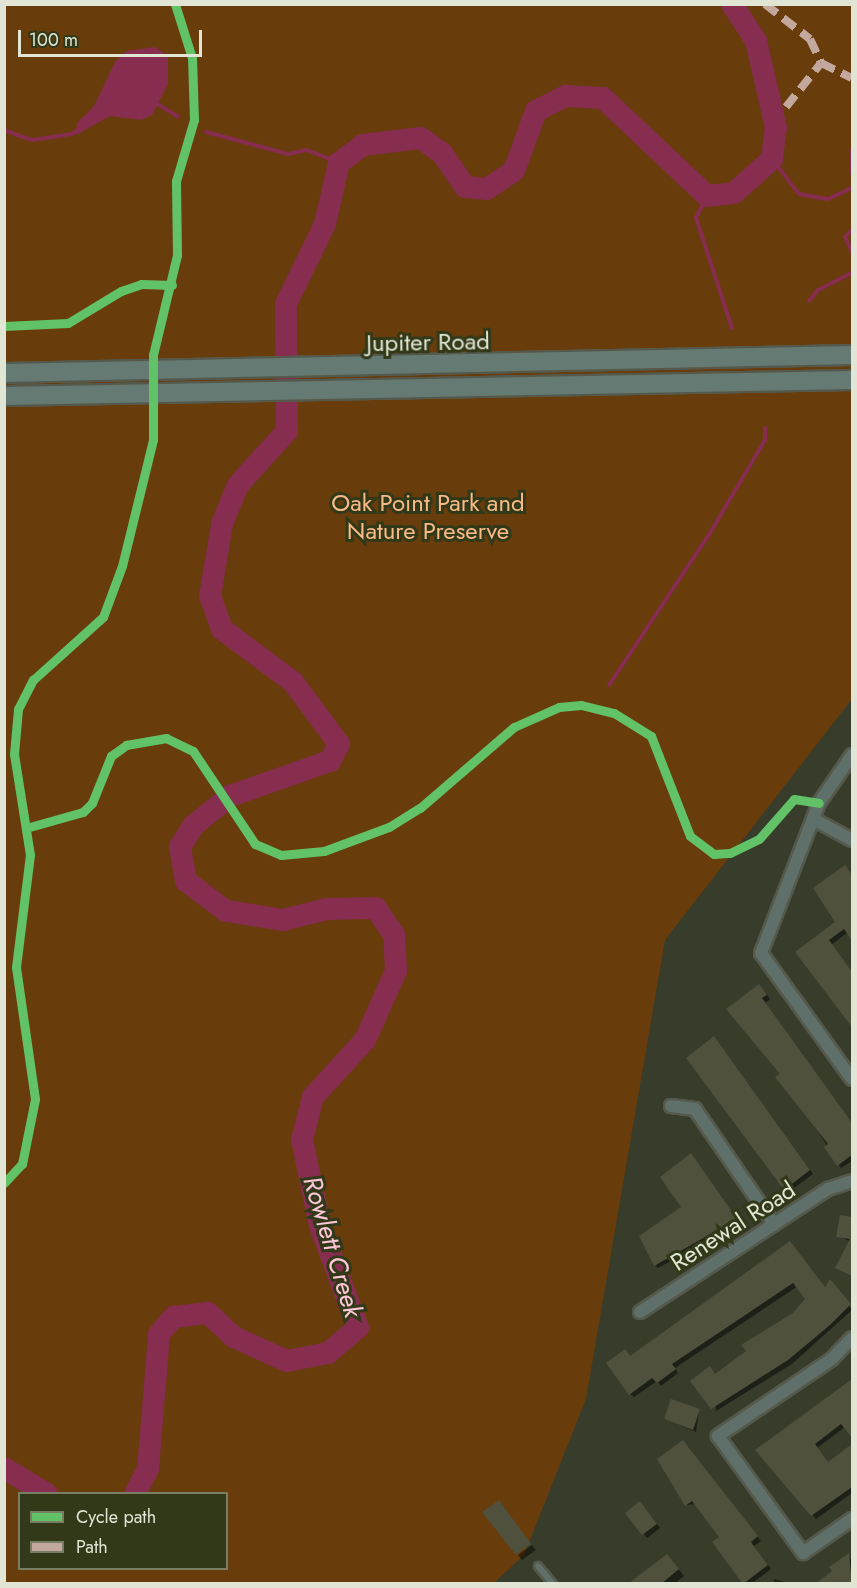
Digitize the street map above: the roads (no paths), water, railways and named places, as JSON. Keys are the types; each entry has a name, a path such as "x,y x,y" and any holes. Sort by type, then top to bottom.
{"main road":[{"name":"Jupiter Road","path":"4,373 852,355"},
{"name":"Jupiter Road","path":"4,396 852,380"}],"street":[{"path":"852,755 813,819 761,953 852,1079"},
{"path":"813,819 852,840"},
{"path":"671,1106 695,1109 774,1224"},
{"name":"Renewal Road","path":"640,1312 828,1189 852,1181"},
{"path":"852,1338 832,1359 718,1436 803,1553 852,1519"}],"lane":[{"path":"538,1566 553,1584"}],"waterway":[{"name":"Rowlett Creek","path":"136,1492 148,1469 159,1334 174,1317 208,1313 234,1337 287,1361 328,1353 358,1328 320,1226 302,1140 313,1097 365,1040 396,971 394,935 376,908 327,909 283,920 226,911 186,881 180,847 193,826 230,796 330,761 339,744 293,682 222,629 210,596 222,524 238,485 287,431 286,304 325,224 339,163 363,145 421,138 442,153 465,187 487,189 514,171 536,111 566,96 603,98 707,196 734,193 772,159 776,128 756,41 732,4"},
{"path":"156,103 178,117"},
{"path":"4,130 32,140 72,134 80,128"},
{"path":"206,132 288,154 307,150 339,163"},
{"path":"852,150 852,173"},
{"path":"772,159 799,194 828,199 852,188"},
{"path":"707,196 696,218 732,328"},
{"path":"852,230 845,237 852,252"},
{"path":"809,301 818,290 852,273"},
{"path":"609,685 710,533 765,440 765,428"},
{"name":"Rowlett Creek","path":"4,1468 44,1492"}],"park label":[{"name":"Oak Point Park and Nature Preserve","path":"428,517"}]}
